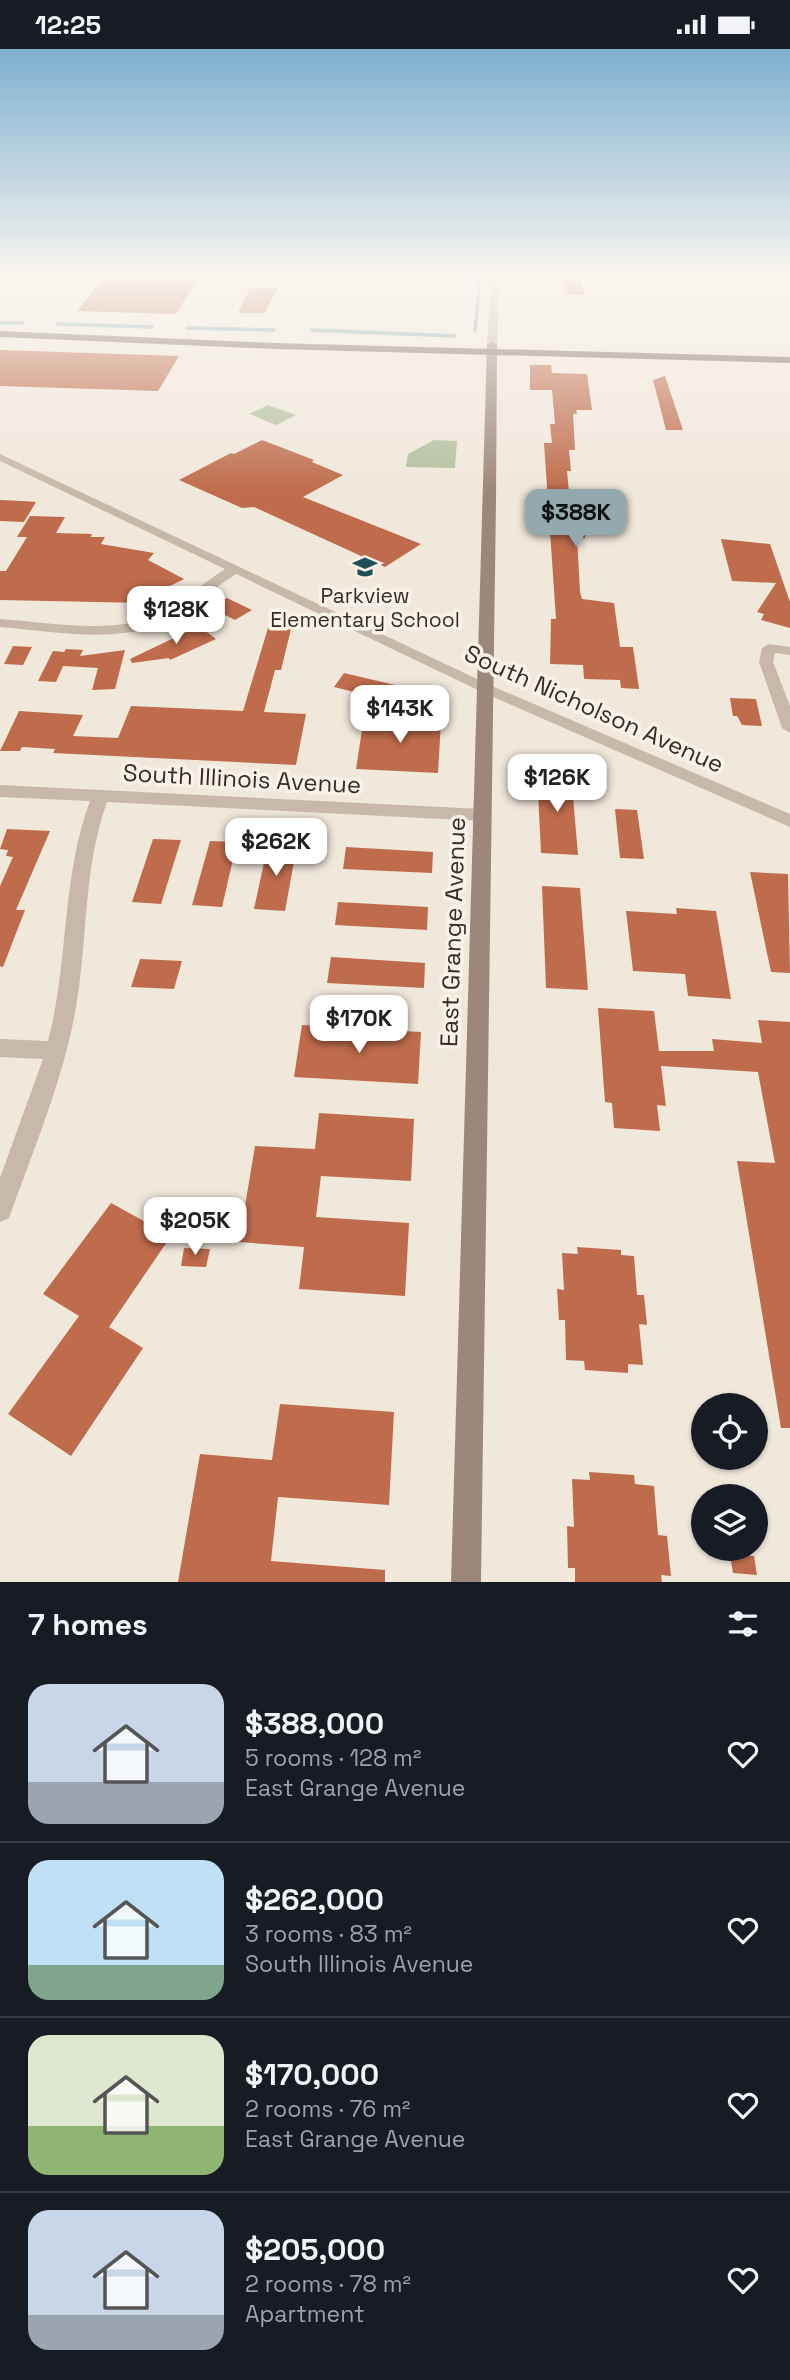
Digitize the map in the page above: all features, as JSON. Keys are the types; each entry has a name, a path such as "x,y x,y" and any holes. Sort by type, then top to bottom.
{"main road":[{"path":"476,349 790,360"},
{"path":"492,349 790,354"}],"street":[{"name":"East Grange Avenue","path":"466,1582 487,689 492,349"},
{"name":"South Nicholson Avenue","path":"0,457 487,689 790,821"},
{"path":"0,623 115,628 137,626 156,621 235,569"},
{"path":"790,651 769,648 766,662 790,729"},
{"name":"South Illinois Avenue","path":"0,791 482,815"},
{"path":"0,1210 57,1051 67,1006 74,912 84,848 100,797"},
{"path":"0,1048 57,1051"}],"green space":[{"path":"268,405 296,415 276,425 249,414"},
{"path":"434,440 457,441 455,468 406,467 408,454"}],"building":[{"path":"0,350 179,356 158,391 0,386"},
{"path":"530,365 551,365 552,373 587,374 592,410 576,410 577,414 573,414 575,450 569,450 571,471 567,471 571,514 583,515 585,538 577,537 580,592 582,599 614,603 620,647 633,647 639,689 621,688 620,680 584,679 583,665 550,664 551,619 556,619 544,443 552,443 550,424 555,424 552,390 530,390"},
{"path":"665,376 683,430 666,430 653,380"},
{"path":"262,440 314,460 312,462 343,475 303,497 421,544 385,567 254,507 242,508 179,480"},
{"path":"0,500 36,502 24,522 0,521"},
{"path":"30,516 65,517 56,533 92,534 91,537 105,537 101,544 154,553 148,560 184,579 156,593 158,602 0,600 0,571 6,571 27,537 17,537"},
{"path":"721,539 770,544 790,602 790,628 761,620 764,614 757,612 776,583 732,581"},
{"path":"227,598 252,610 235,620 211,608"},
{"path":"199,626 216,639 170,660 132,663 130,659"},
{"path":"268,628 291,629 281,670 275,670 264,712 306,714 296,765 53,753 55,749 22,747 20,751 0,751 19,711 83,715 73,736 118,738 131,706 243,711"},
{"path":"13,646 32,647 23,665 4,664"},
{"path":"66,649 83,650 80,656 125,650 115,689 92,690 98,668 63,666 56,682 38,681 53,651 64,652"},
{"path":"344,673 412,689 403,704 334,687"},
{"path":"730,698 756,699 762,726 742,725 737,716 733,716"},
{"path":"364,717 441,721 438,773 356,769"},
{"path":"537,772 571,773 578,855 541,853"},
{"path":"615,809 637,810 644,859 620,858"},
{"path":"7,829 50,831 16,910 25,910 3,967 0,966 0,886 13,857 6,856 8,850 0,849"},
{"path":"153,839 181,840 161,904 132,902"},
{"path":"210,841 237,842 222,907 192,905"},
{"path":"268,844 297,845 285,911 254,909"},
{"path":"346,847 433,852 432,873 343,869"},
{"path":"750,872 788,874 790,973 771,972"},
{"path":"542,886 580,888 588,990 546,988"},
{"path":"338,902 428,907 427,930 335,925"},
{"path":"676,908 716,911 731,999 688,996 685,974 633,971 626,911 677,914"},
{"path":"331,957 425,963 424,988 327,983"},
{"path":"140,959 182,961 174,989 131,987"},
{"path":"598,1008 654,1011 659,1051 714,1051 712,1039 762,1043 758,1020 790,1022 790,1428 781,1428 737,1161 775,1163 758,1072 661,1066 666,1106 657,1105 660,1131 614,1128 612,1103 605,1102"},
{"path":"302,1025 421,1032 418,1084 294,1077"},
{"path":"319,1113 414,1119 411,1181 321,1176 316,1217 409,1223 405,1296 299,1289 304,1247 239,1242 255,1146 315,1149"},
{"path":"111,1203 171,1236 109,1327 143,1348 71,1456 8,1414 79,1316 43,1294"},
{"path":"577,1247 621,1250 621,1255 634,1256 637,1295 644,1295 647,1325 639,1324 643,1365 628,1364 628,1373 585,1370 584,1361 566,1360 565,1320 559,1320 557,1289 564,1290 562,1253 578,1254"},
{"path":"184,1248 210,1249 206,1267 181,1266"},
{"path":"280,1404 394,1412 389,1505 278,1497 271,1561 385,1570 385,1582 178,1582 200,1454 272,1460"},
{"path":"589,1472 634,1475 635,1484 654,1486 658,1535 667,1536 671,1576 661,1575 662,1582 575,1582 575,1568 568,1568 567,1526 574,1527 572,1479 590,1480"},
{"path":"731,1561 755,1561 757,1575 733,1573"}],"place":[{"name":"Parkview Elementary School","path":"365,567"}]}
